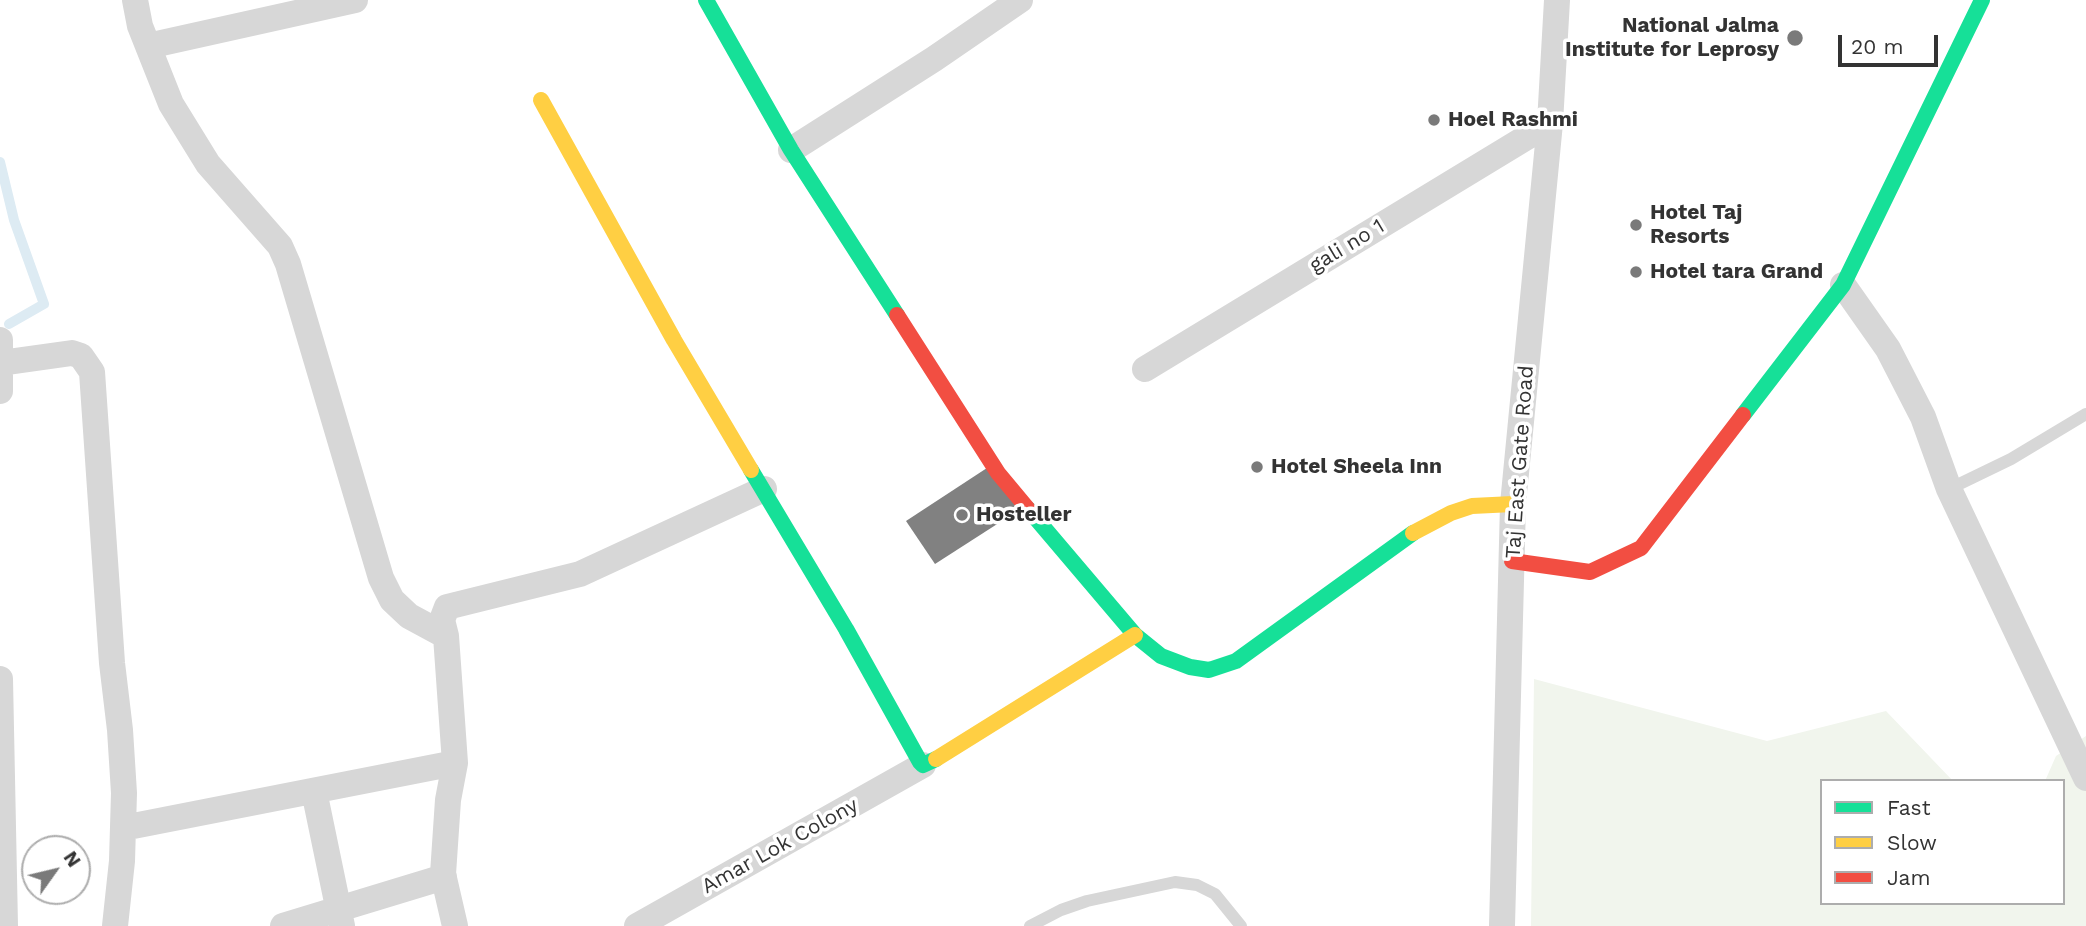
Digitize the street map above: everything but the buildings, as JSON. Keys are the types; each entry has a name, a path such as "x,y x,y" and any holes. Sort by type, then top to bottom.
{"street":[{"path":"135,0 148,46 171,104 208,164 280,246 288,264 381,578 392,600 409,616 446,636"},
{"path":"148,46 355,0"},
{"path":"706,0 791,150 998,473 1135,635 1161,656 1190,667 1209,670 1236,661 1406,537 1451,513 1472,506 1513,503"},
{"path":"791,150 934,60 1020,0"},
{"name":"Taj East Gate Road","path":"1502,926 1513,503 1550,123 1557,0"},
{"path":"1513,561 1590,572 1640,548 1843,285 1982,0"},
{"path":"541,100 674,340 846,629 916,759 923,765 1135,635"},
{"name":"gali no 1","path":"1145,369 1550,123"},
{"path":"1843,285 1888,349 1923,417 1950,489 2086,778"},
{"path":"0,340 0,391"},
{"path":"1,363 72,353 81,356 92,372 112,663 120,730 123,828 115,926"},
{"path":"455,926 444,877 448,800 455,763 443,614 452,605 519,591 580,574 764,489"},
{"path":"0,679 5,926"},
{"path":"123,828 455,763"},
{"name":"Amar Lok Colony","path":"636,926 923,765"},
{"path":"314,791 340,918"},
{"path":"283,926 340,918 444,877"}],"lane":[{"path":"1950,489 2011,459 2086,415"},
{"path":"1030,926 1061,910 1087,901 1175,882 1197,885 1215,894 1241,926"}],"shaded area":[{"path":"1534,679 1767,741 1886,711 1951,779 1820,779 1820,905 2065,905 2065,779 2046,779 2056,756 2086,736 2086,926 1531,926"}],"waterway":[{"path":"0,162 14,220 44,304 9,324"}],"traffic: fast":[{"path":"706,0 791,150 897,315"},
{"path":"1743,415 1843,285 1982,0"},
{"path":"751,470 846,629 920,762 923,765 936,759"},
{"path":"1028,509 1135,635 1161,656 1190,667 1209,670 1236,661 1413,533"}],"traffic: slow":[{"path":"541,100 674,340 751,470"},
{"path":"1413,533 1451,513 1472,506 1513,504"},
{"path":"936,759 1135,635"}],"traffic: jam":[{"path":"897,315 998,473 1028,509"},
{"path":"1512,561 1590,572 1641,548 1743,415"}],"place":[{"name":"National Jalma Institute for Leprosy","path":"1795,38"},
{"name":"Hoel Rashmi","path":"1434,120"},
{"name":"Hotel Taj Resorts","path":"1636,225"},
{"name":"Hotel tara Grand","path":"1636,272"},
{"name":"Hotel Sheela Inn","path":"1257,467"},
{"name":"Hosteller","path":"962,515"}]}
